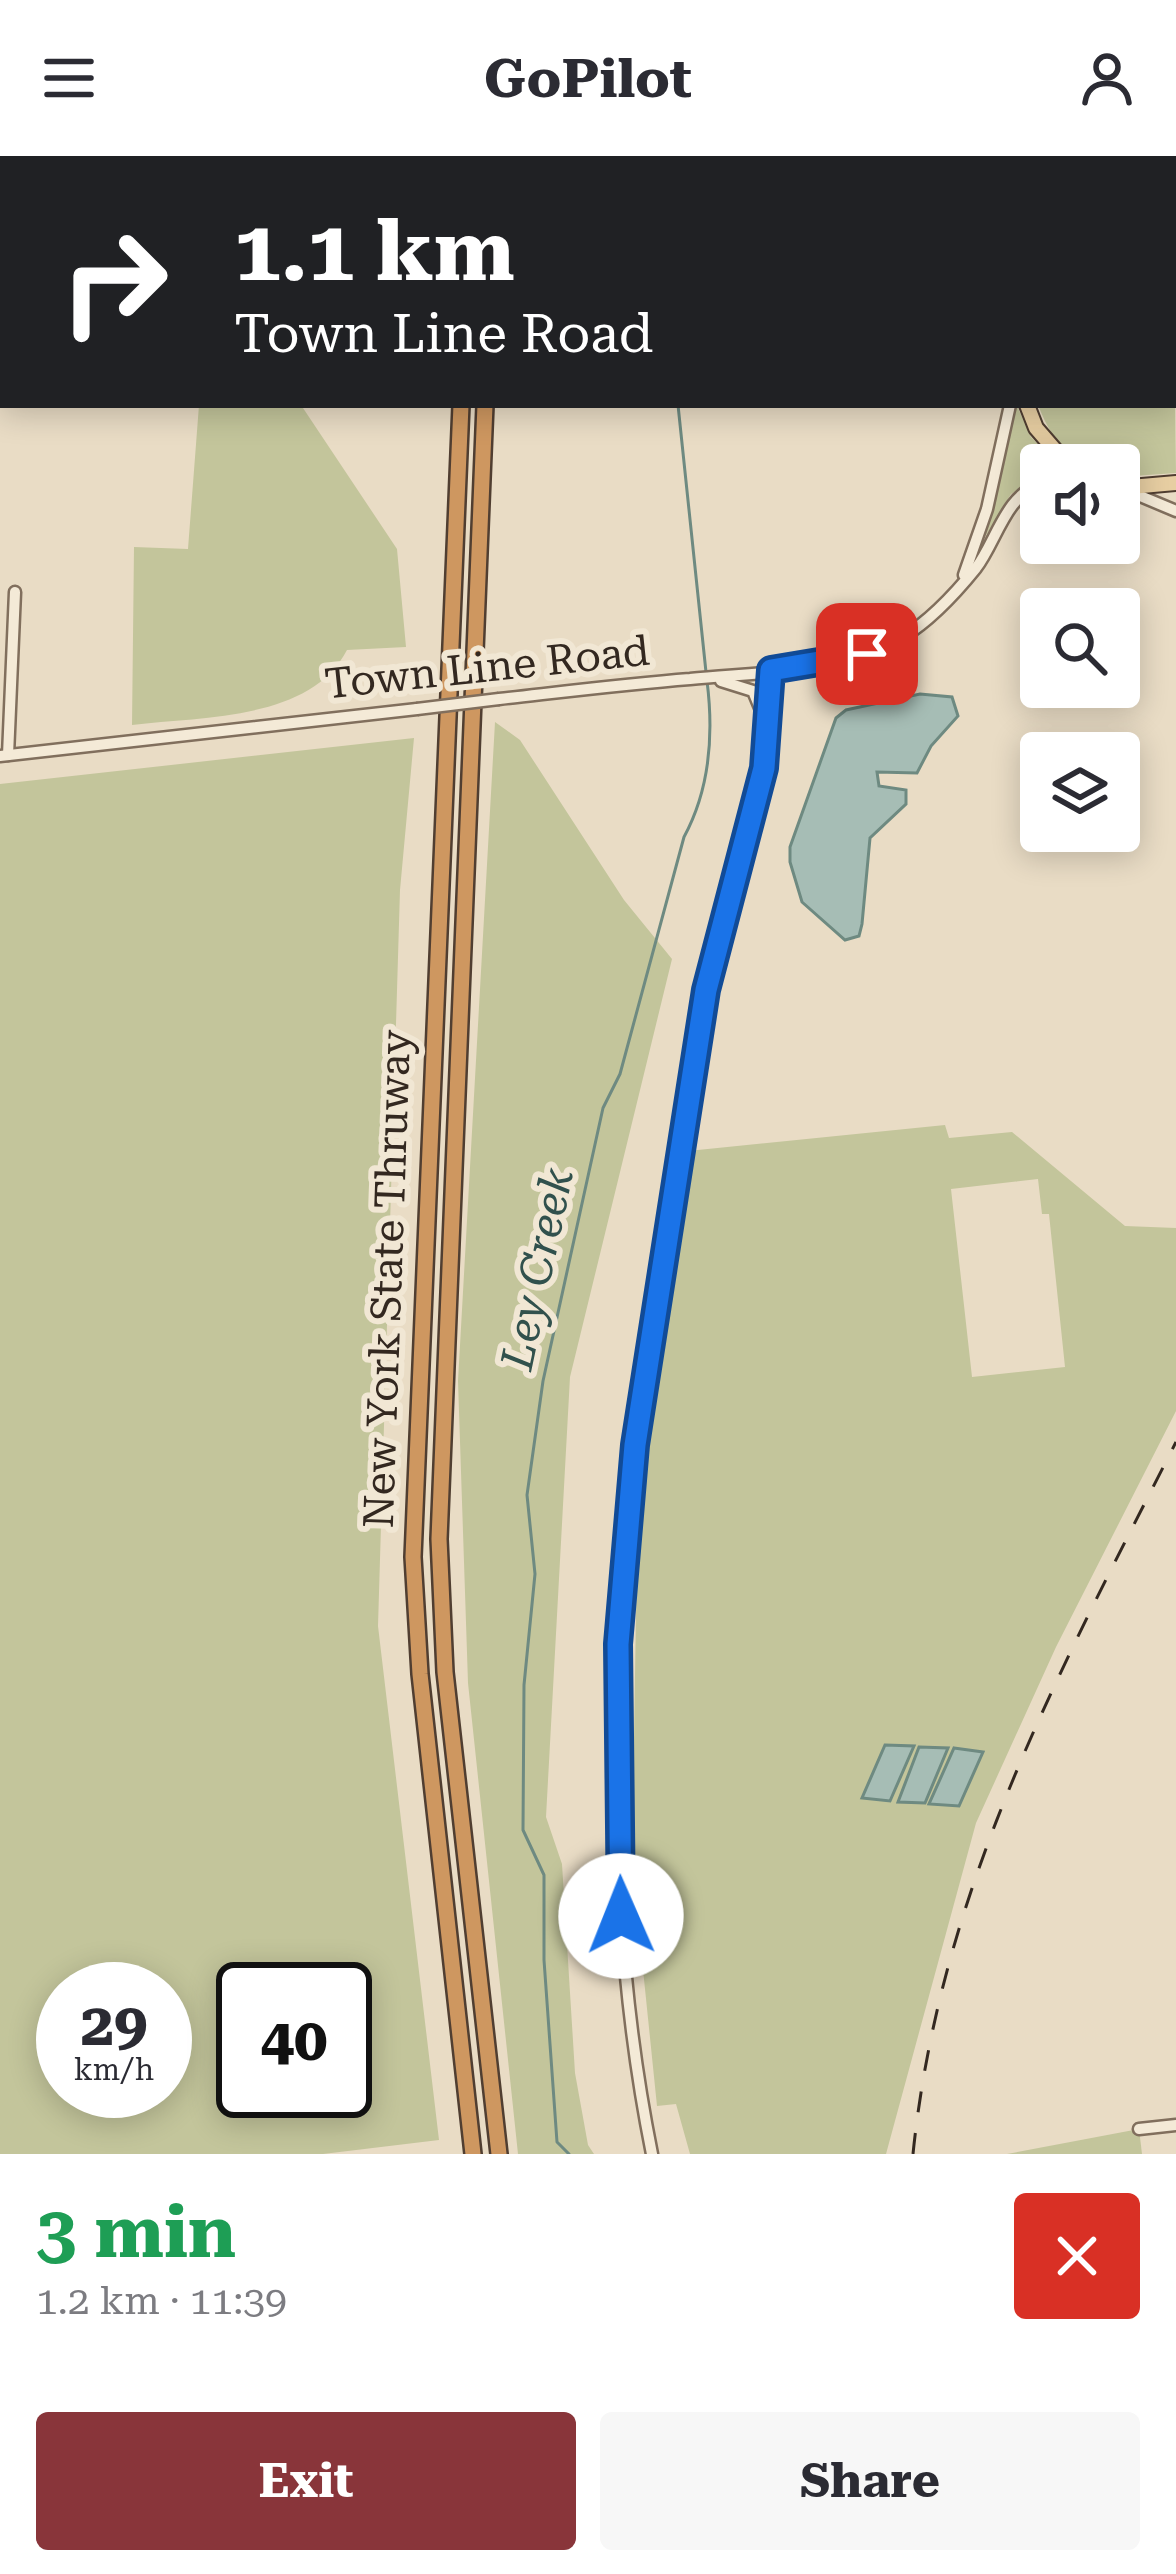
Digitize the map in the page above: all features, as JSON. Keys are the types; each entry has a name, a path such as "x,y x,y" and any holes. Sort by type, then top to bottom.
{"highway":[{"name":"New York State Thruway","path":"460,408 413,1557 422,1696 473,2154"},
{"name":"New York State Thruway","path":"485,408 439,1539 445,1672 499,2154"}],"main road":[{"path":"1029,408 1036,428 1050,444"},
{"path":"1140,487 1176,483"}],"street":[{"path":"959,588 988,509 1009,408"},
{"path":"1140,497 1176,512"},
{"path":"724,679 867,654 919,626 959,588 1020,498"},
{"path":"4,755 15,592"},
{"path":"652,2154 630,2034 621,1916 621,1588 635,1445 689,1086 716,947 758,801 771,670"},
{"name":"Town Line Road","path":"4,755 685,679 724,679"},
{"path":"724,679 753,691 768,727"},
{"path":"1139,2129 1176,2126"}],"green space":[{"path":"199,408 303,408 397,549 406,647 347,650 330,673 281,703 221,716 132,725 134,547 188,549"},
{"path":"1018,408 1038,444 1020,444 1020,489 1011,494 985,537"},
{"path":"1039,408 1175,408 1176,473 1140,476 1140,444 1059,443"},
{"path":"495,722 520,740 624,900 672,959 570,1377 546,1817 562,1864 575,2073 588,2145 594,2154 518,2154 468,1683 458,1381"},
{"path":"414,738 400,890 378,1626 439,2140 323,2154 0,2154 0,784"},
{"path":"945,1125 949,1138 1012,1132 1125,1226 1176,1228 1176,1411 1056,1647 976,1823 886,2154 690,2154 676,2104 657,2106 632,1862 638,1490 688,1151","holes":["1038,1179 1042,1214 1049,1214 1065,1367 972,1377 951,1189"]},
{"path":"1139,2129 1142,2154 1007,2154"}],"water":[{"path":"920,694 952,697 958,716 931,746 917,773 877,772 879,786 906,790 906,804 870,838 862,924 859,936 845,940 802,902 790,847 836,718 846,710"},
{"path":"885,1745 914,1746 890,1801 862,1798"},
{"path":"919,1747 948,1748 925,1803 898,1802"},
{"path":"954,1748 983,1752 959,1806 929,1804"}],"waterway":[{"name":"Ley Creek","path":"678,408 706,672"},
{"name":"Ley Creek","path":"569,2154 557,2142 544,1960 544,1875 523,1830 524,1685 535,1574 527,1495 543,1381 603,1108 620,1074 684,837 705,781 710,742 707,681"}],"railway":[{"path":"913,2154 927,2057 977,1874 1048,1700 1176,1442"}],"route":[{"path":"621,1916 617,1703 621,1588 635,1445 706,990 758,801 771,670 867,654"}]}
